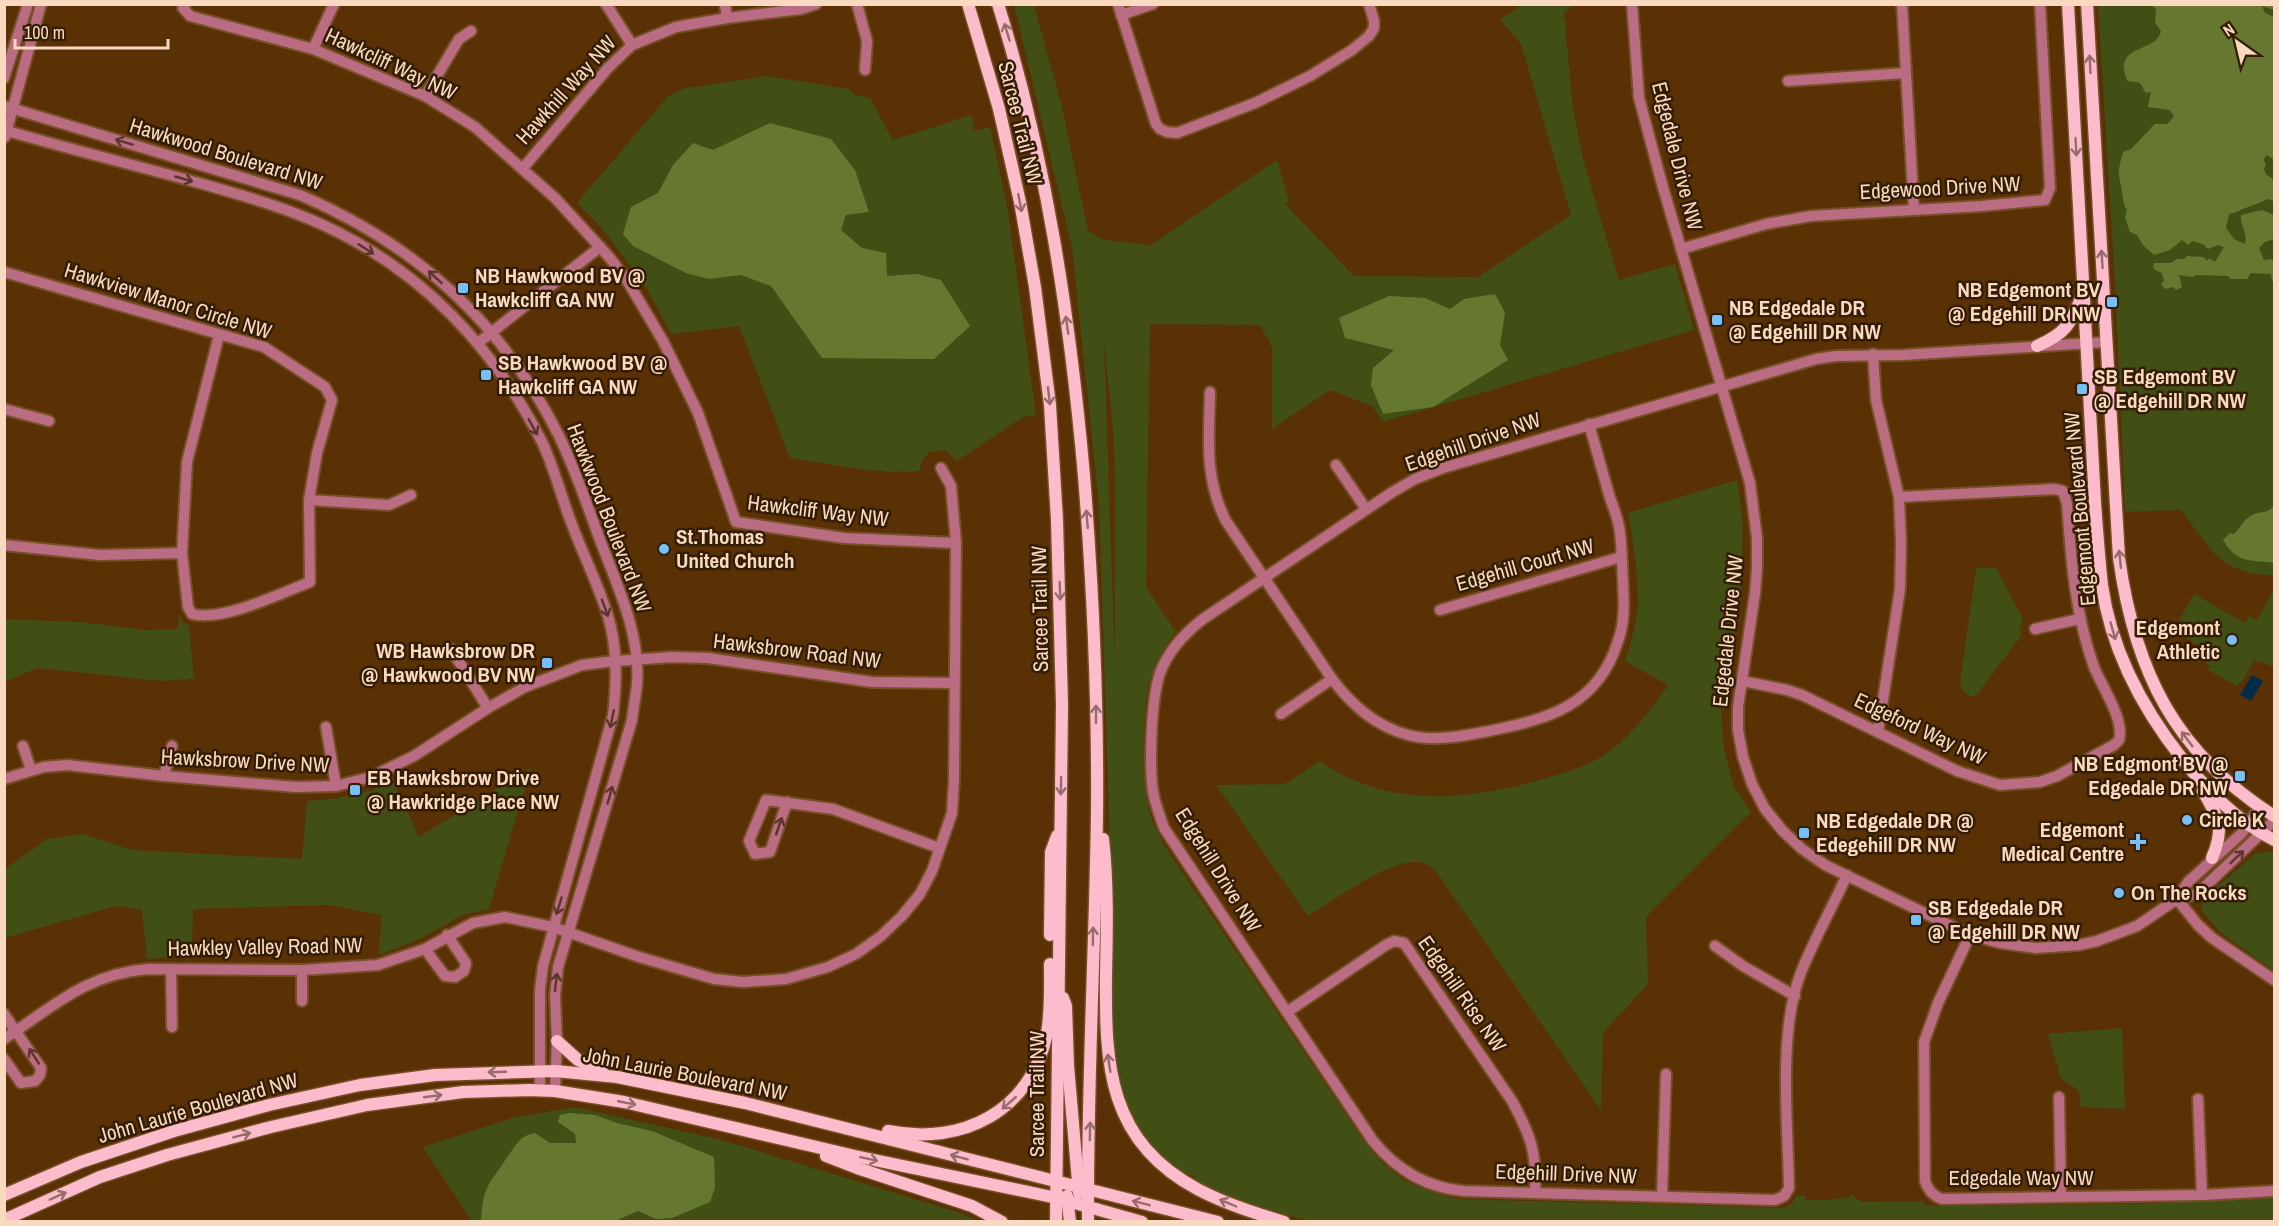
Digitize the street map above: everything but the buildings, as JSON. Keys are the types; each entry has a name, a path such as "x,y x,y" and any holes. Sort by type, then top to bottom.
{"main road":[{"name":"Sarcee Trail NW","path":"968,4 999,109 1020,202 1035,287 1050,405 1058,520 1061,613 1057,1181"},
{"name":"Sarcee Trail NW","path":"998,4 1034,135 1057,254 1073,368 1091,565 1096,685 1097,814 1083,1188"},
{"name":"Edgemont Boulevard NW","path":"2068,4 2095,503 2102,585 2112,629 2127,672 2146,710 2196,777 2216,798 2249,825 2274,840"},
{"name":"Edgemont Boulevard NW","path":"2087,4 2120,558 2125,599 2136,642 2158,693 2183,733 2197,752 2227,781 2274,818"},
{"path":"2037,346 2063,332 2073,317 2084,292"},
{"path":"2196,777 2219,824 2219,842 2212,858"},
{"path":"1097,814 1104,840 1105,1032 1109,1064 1122,1113 1150,1153 1174,1175 1198,1190 1232,1206 1284,1221"},
{"path":"829,1123 865,1126 900,1133 949,1132 978,1123 997,1113 1024,1088 1042,1050 1047,1031 1051,852 1060,826"},
{"path":"1058,980 1066,1006 1068,1066 1083,1188 1081,1200 1088,1207 1088,1221"},
{"path":"557,1041 578,1060 617,1077"},
{"name":"John Laurie Boulevard NW","path":"4,1195 81,1162 174,1131 269,1105 360,1085 435,1075 555,1071 617,1077 745,1103 1218,1221"},
{"name":"John Laurie Boulevard NW","path":"4,1220 100,1177 167,1155 271,1127 367,1105 463,1092 555,1091 624,1102 791,1142 1062,1200 1142,1221"},
{"path":"791,1142 857,1168 972,1206 1002,1221"},
{"path":"1056,1221 1065,1188 1057,1181"},
{"path":"1062,1200 1070,1221"}],"street":[{"path":"4,78 28,4"},
{"path":"5,133 9,107 41,4"},
{"name":"Hawkcliff Way NW","path":"185,4 183,8 190,16 313,49 425,96 475,127 555,198 600,247 628,282 663,341 698,413 736,522 844,537 956,543"},
{"path":"313,49 334,4"},
{"path":"606,4 632,45"},
{"path":"725,4 727,18"},
{"name":"Hawkhill Way NW","path":"523,168 608,68 632,45 676,27 801,9 816,4"},
{"path":"857,4 867,41 865,70"},
{"path":"1153,4 1120,10 1156,124 1160,129 1172,133 1227,115 1280,92 1352,50 1369,36 1374,28 1369,4"},
{"name":"Edgedale Drive NW","path":"1632,4 1640,98 1680,249 1750,483 1757,538 1755,593 1738,707 1738,730 1743,757 1752,784 1766,809 1782,830 1802,849 1825,865 1970,935 2000,943 2036,948 2079,945 2114,936 2137,926 2177,900 2198,894 2261,834 2274,818"},
{"path":"1902,4 1914,210"},
{"name":"Edgewood Drive NW","path":"1680,249 1787,220 1837,214 2045,200 2048,195 2050,175 2040,4"},
{"path":"425,96 459,39 471,32"},
{"path":"1788,81 1906,74"},
{"name":"Hawkwood Boulevard NW","path":"9,107 300,195 333,209 374,232 427,269 492,332 527,380 559,436 624,607 632,633 637,684 632,720 558,967 555,996 557,1041 555,1091"},
{"name":"Hawkwood Boulevard NW","path":"5,133 75,148 251,198 323,225 365,248 415,282 478,343 517,398 543,445 607,614 617,682 613,715 543,966 540,990 540,1091"},
{"path":"251,198 256,182"},
{"path":"478,343 600,247"},
{"name":"Hawkview Manor Circle NW","path":"4,272 264,347 325,387 332,400 317,453 309,500 310,582 250,605 204,617 192,614 188,607 182,554"},
{"path":"4,544 100,555 182,554 187,462 219,335"},
{"name":"Edgehill Drive NW","path":"1847,875 1800,975 1788,1028 1789,1188 1787,1194 1775,1200 1451,1190 1420,1180 1405,1172 1374,1141 1164,828 1154,794 1152,776 1154,702 1160,672 1171,652 1191,628 1203,619 1366,509 1416,479 1443,468 1816,359 2107,342"},
{"path":"1874,354 1876,400 1899,497 1900,589 1878,732"},
{"path":"1210,392 1208,455 1213,488 1226,521 1332,679 1347,697 1385,726 1408,735 1462,736 1534,722 1569,706 1588,691 1603,672 1615,651 1623,618 1620,531 1589,424"},
{"path":"4,409 49,421"},
{"path":"1336,465 1366,509"},
{"path":"569,933 714,979 743,982 786,979 828,967 856,954 881,936 920,894 932,871 952,813 954,779 956,543 951,486 941,468"},
{"name":"Edgeford Way NW","path":"1743,681 1802,695 1957,771 2000,785 2040,782 2071,770 2119,740 2121,729 2096,670 2079,619 2067,504 2063,491 2054,489 1899,497"},
{"path":"309,500 389,505 411,495"},
{"name":"Edgehill Court NW","path":"1440,610 1621,557"},
{"path":"2035,629 2079,619"},
{"path":"451,649 488,708"},
{"name":"Hawksbrow Road NW","path":"636,659 708,658 872,682 954,683"},
{"name":"Hawksbrow Drive NW","path":"4,779 44,767 67,765 296,787 336,786 371,777 414,756 488,708 550,676 582,665 636,659"},
{"path":"1281,714 1332,679"},
{"path":"326,727 336,786"},
{"path":"23,746 31,770"},
{"path":"164,776 172,746"},
{"path":"787,802 770,852 755,854 749,842 766,800 787,802 833,809 939,848"},
{"name":"Edgedale Drive NW","path":"2177,900 2188,882 2249,825 2260,807"},
{"path":"2177,900 2212,938 2274,980"},
{"name":"Hawkley Valley Road NW","path":"4,1039 67,996 99,979 130,970 302,970 378,965 425,949 447,935 473,923 505,917 553,927 569,933"},
{"path":"425,949 445,976 455,977 464,971 466,963 447,935"},
{"name":"Edgedale Way NW","path":"1970,935 1938,1003 1924,1042 1925,1181 1936,1197 1942,1199 2202,1195 2274,1191"},
{"name":"Edgehill Rise NW","path":"1287,1012 1386,945 1394,941 1404,943 1506,1092 1524,1124 1535,1157 1535,1193"},
{"path":"1715,946 1743,966 1795,996"},
{"path":"171,969 172,1027"},
{"path":"302,970 302,1001"},
{"path":"4,1014 41,1068 40,1075 35,1081 21,1083 4,1059"},
{"path":"1662,1196 1666,1074"},
{"path":"2059,1097 2061,1197"},
{"path":"2198,1100 2202,1195"}],"green space":[{"path":"1014,5 1034,5 1061,103 1088,231 1104,240 1151,245 1277,160 1289,201 1285,204 1354,276 1478,277 1571,215 1521,44 1500,20 1522,5 1579,5 1571,6 1564,13 1573,108 1583,159 1619,280 1675,264 1694,330 1383,422 1372,406 1330,390 1272,429 1272,347 1260,325 1150,324 1146,587 1176,632 1157,662 1147,695 1144,730 1145,771 1152,820 1164,845 1362,1138 1393,1172 1415,1185 1458,1199 1779,1208 1790,1205 1796,1196 1805,1196 1805,1200 1826,1200 1850,1197 1850,1194 1862,1202 1922,1201 1926,1205 1940,1206 2138,1204 2274,1197 2274,1221 1311,1221 1236,1200 1193,1180 1195,1176 1192,1174 1189,1178 1172,1167 1153,1149 1137,1127 1120,1088 1115,1067 1099,504 1072,248","holes":["1104,341 1113,428 1115,475 1115,669"]},
{"path":"2098,5 2274,5 2274,575 2256,574 2229,565 2209,548 2181,510 2125,512 2116,300"},
{"path":"2151,5 2274,5 2274,10 2262,6 2265,13 2274,17 2274,160 2267,155 2263,160 2266,164 2264,169 2266,174 2274,180 2274,201 2267,199 2229,214 2226,228 2234,239 2245,244 2246,237 2241,215 2262,210 2274,215 2274,239 2265,242 2259,248 2264,260 2271,259 2274,262 2274,280 2272,281 2271,274 2251,273 2247,279 2231,279 2228,276 2179,275 2182,287 2176,290 2173,287 2165,289 2161,284 2164,281 2162,273 2155,270 2154,263 2171,263 2187,256 2203,257 2208,261 2209,258 2215,262 2224,247 2218,245 2208,249 2203,244 2192,241 2188,245 2182,240 2170,250 2154,255 2143,245 2137,235 2130,232 2125,217 2127,210 2123,201 2119,176 2123,152 2131,149 2155,124 2167,124 2174,117 2170,110 2148,107 2151,92 2144,91 2139,83 2127,80 2124,68 2125,60 2130,54 2151,43 2161,31 2155,23 2156,9"},
{"path":"767,76 849,89 855,95 870,98 893,140 972,115 974,131 990,127 1008,211 1036,415 1023,417 957,461 945,450 929,452 921,462 920,471 887,472 790,458 739,326 671,334 645,285 601,227 577,203 668,96 686,88"},
{"path":"770,123 831,139 855,170 869,212 846,215 841,230 862,248 886,253 887,276 917,274 941,280 970,326 934,359 822,358 771,286 741,275 709,279 686,273 633,246 623,234 631,207 658,193 673,165 693,143 713,150"},
{"path":"1495,294 1505,313 1500,345 1508,360 1433,407 1383,414 1371,385 1373,368 1394,350 1345,338 1339,318 1389,296 1425,298 1450,309 1464,299"},
{"path":"1737,480 1743,521 1741,596 1721,708 1724,749 1734,787 1751,812 1646,917 1648,984 1603,1033 1601,1110 1435,870 1424,863 1412,862 1398,865 1365,880 1308,916 1216,785 1285,784 1320,761 1345,776 1372,787 1399,793 1455,796 1540,780 1577,768 1603,756 1635,728 1668,685 1625,661 1635,624 1638,602 1636,568 1628,513"},
{"path":"2274,505 2274,563 2245,559 2234,554 2223,540 2230,533 2234,534 2249,517 2267,511"},
{"path":"1980,567 1996,568 2023,619 2020,629 2021,636 1975,697 1965,693 1960,683 1976,570"},
{"name":"Edgemont Athletic","path":"2274,589 2274,668 2262,661 2260,663 2254,660 2242,682 2240,681 2237,686 2208,670 2210,666 2201,661 2207,650 2173,631 2194,594 2245,623 2249,616 2257,620"},
{"path":"179,614 182,621 189,626 194,679 161,681 37,668 5,682 5,619 80,622 146,630 175,629 178,627"},
{"path":"531,767 489,909 462,915 422,938 379,955 381,915 329,905 193,909 192,956 147,959 142,910 116,906 5,938 5,869 47,839 82,834 132,850 302,859 307,801 351,795 394,783 419,837"},
{"path":"2274,852 2274,971 2221,933 2202,911 2202,900 2255,854"},
{"path":"2122,1028 2125,1109 2081,1107 2079,1091 2061,1079 2048,1034"},
{"path":"575,1107 722,1140 957,1212 978,1221 472,1221 423,1147 512,1118"},
{"path":"570,1113 595,1115 652,1131 714,1157 715,1187 710,1202 672,1218 656,1219 638,1211 615,1221 481,1221 485,1192 522,1138 535,1133 550,1143 576,1143 575,1134 558,1122 560,1115"}],"water":[{"path":"2252,675 2263,681 2251,701 2240,695"}],"place":[{"name":"NB Hawkwood BV @ Hawkcliff GA NW","path":"463,288"},
{"name":"NB Edgemont BV @ Edgehill DR NW","path":"2112,302"},
{"name":"NB Edgedale DR @ Edgehill DR NW","path":"1717,320"},
{"name":"SB Hawkwood BV @ Hawkcliff GA NW","path":"486,375"},
{"name":"SB Edgemont BV @ Edgehill DR NW","path":"2082,389"},
{"name":"St.Thomas United Church","path":"664,549"},
{"name":"Edgemont Athletic","path":"2232,640"},
{"name":"WB Hawksbrow DR @ Hawkwood BV NW","path":"547,663"},
{"name":"NB Edgmont BV @ Edgedale DR NW","path":"2240,776"},
{"name":"EB Hawksbrow Drive @ Hawkridge Place NW","path":"355,790"},
{"name":"Circle K","path":"2187,820"},
{"name":"NB Edgedale DR @ Edegehill DR NW","path":"1804,833"},
{"name":"Edgemont Medical Centre","path":"2138,842"},
{"name":"On The Rocks","path":"2119,893"},
{"name":"SB Edgedale DR @ Edgehill DR NW","path":"1916,920"}]}
